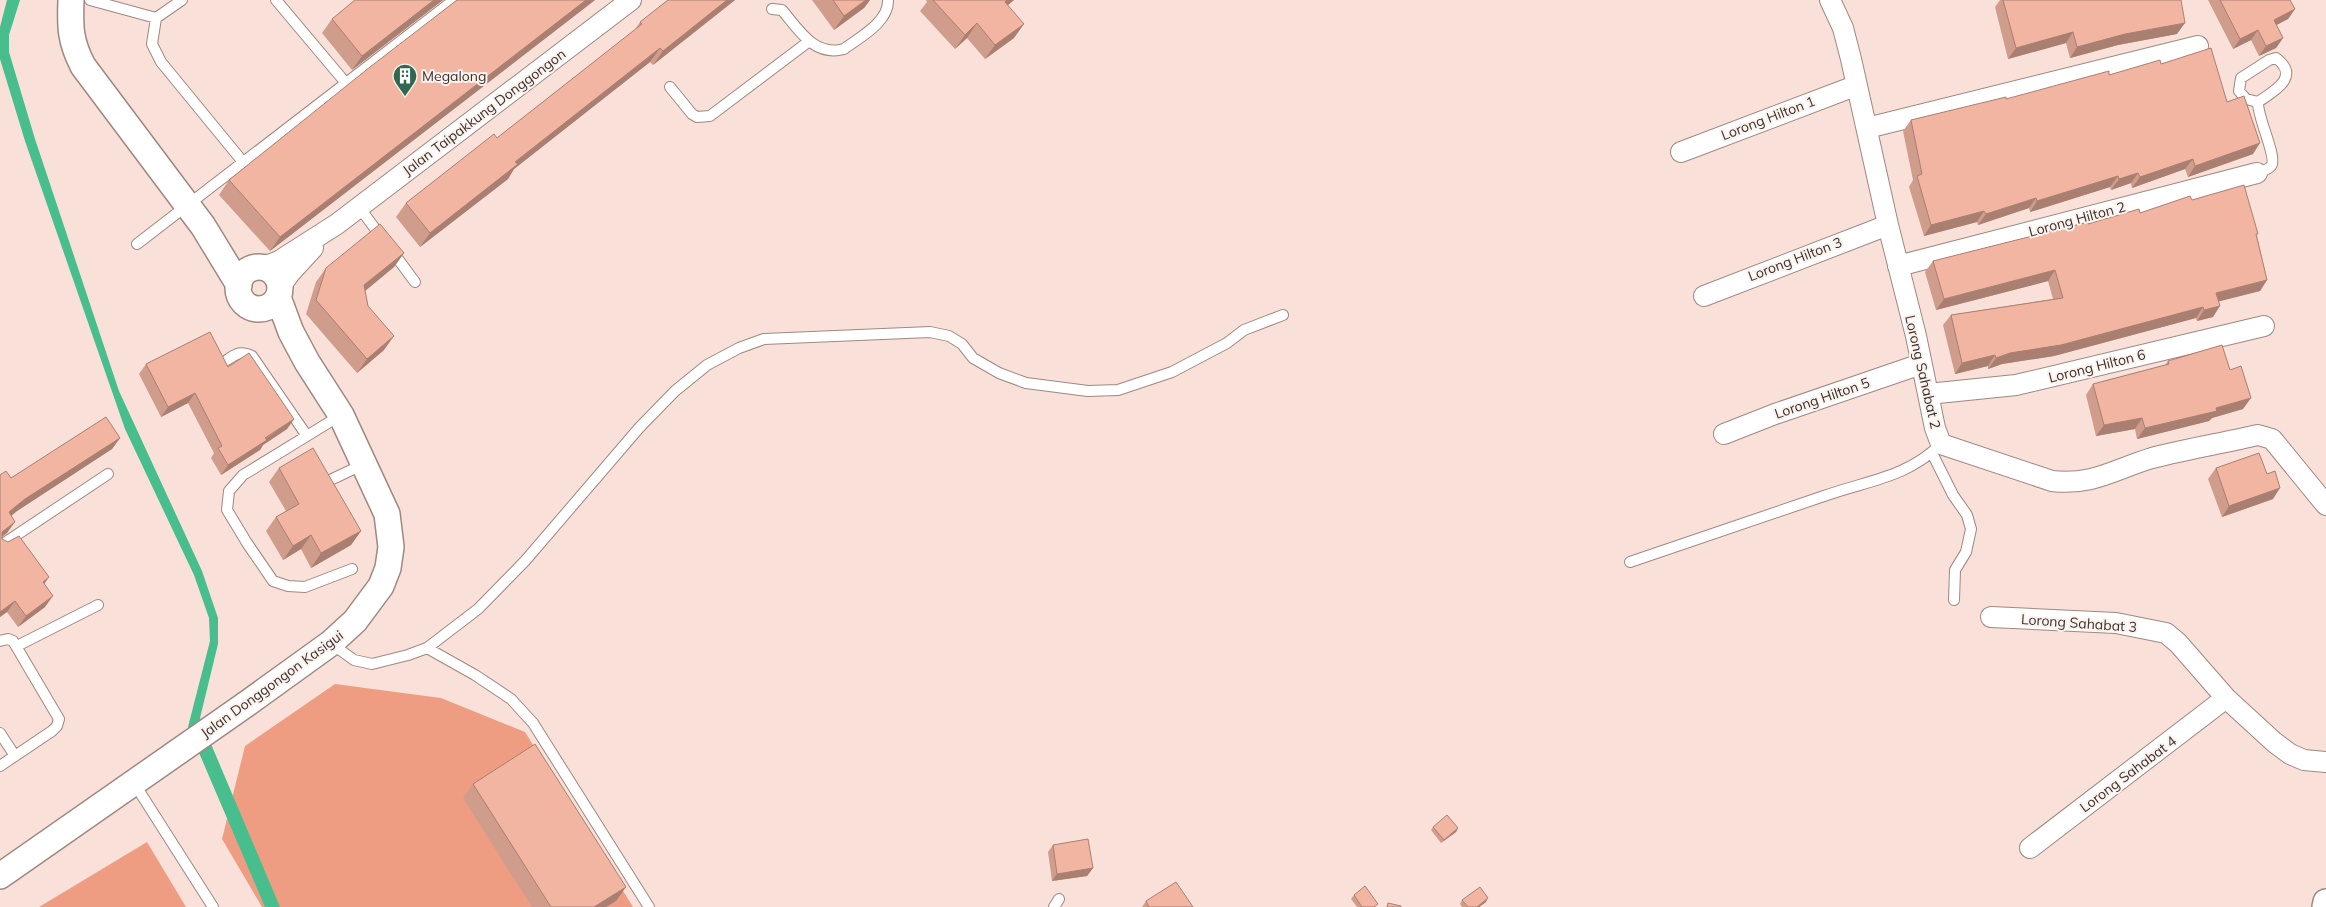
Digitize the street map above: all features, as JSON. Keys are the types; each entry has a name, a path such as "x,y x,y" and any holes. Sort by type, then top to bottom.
{"street":[{"path":"71,0 70,32 74,49 83,66 203,226 250,274"},
{"name":"Jalan Taipakkung Donggongon","path":"250,274 279,261 337,224 631,0"},
{"name":"Lorong Sahabat 2","path":"1830,0 1843,28 1855,86 1867,128 1888,225 1922,364 1935,428 1937,448 2052,481 2070,483 2104,477 2152,458 2258,435 2272,439 2326,505"},
{"path":"1867,128 2198,46"},
{"name":"Lorong Hilton 1","path":"1682,152 1855,86"},
{"name":"Lorong Hilton 2","path":"1898,266 2257,173"},
{"name":"Jalan Taipakkung Donggongon","path":"279,292 301,260 337,224"},
{"name":"Lorong Hilton 3","path":"1704,296 1888,225"},
{"path":"279,292 275,302 264,308 247,306 240,296 250,274 266,269 276,276 290,332 307,362"},
{"path":"253,308 307,362"},
{"name":"Lorong Hilton 6","path":"1928,394 2016,385 2264,326"},
{"name":"Jalan Donggongon Kasigui","path":"0,876 331,643 355,621 381,586 388,568 391,548 387,514 341,415 307,362"},
{"name":"Lorong Hilton 5","path":"1724,434 1775,414 1922,364"},
{"name":"Lorong Sahabat 3","path":"1991,617 2116,623 2166,633 2178,643 2226,698 2290,754 2304,760 2326,762"},
{"name":"Lorong Sahabat 4","path":"2030,848 2226,698"},
{"path":"2325,907 2326,902"}],"lane":[{"path":"90,0 103,1 156,18"},
{"path":"182,0 156,18 152,44 161,62 244,162"},
{"path":"276,0 345,82"},
{"path":"137,244 345,82 454,0"},
{"path":"772,9 782,10 808,42 823,49 838,51 844,49 879,22 887,12 888,0"},
{"path":"670,87 692,114 697,117 710,116 808,42"},
{"path":"2257,173 2270,167 2273,162 2257,112 2258,102 2279,87 2286,77 2286,69 2276,58 2269,60 2241,78 2239,91 2246,99 2258,102"},
{"path":"359,207 415,282"},
{"path":"331,643 354,660 372,664 408,656 427,648 478,609 526,561 657,408 707,365 739,348 764,339 930,332 949,336 962,344 973,358 998,373 1026,383 1088,391 1118,390 1172,372 1227,343 1244,330 1283,316"},
{"path":"226,360 237,353 244,352 252,356 307,436"},
{"path":"341,415 243,475 229,491 227,510 273,581 288,586 305,586 352,569"},
{"path":"1630,562 1826,495 1908,470 1937,448 1953,495 1967,515 1970,529 1966,552 1956,570 1954,600"},
{"path":"324,483 365,464"},
{"path":"0,546 108,474"},
{"path":"17,646 98,605"},
{"path":"0,641 8,639 17,646 59,719 57,726 52,731 0,766"},
{"path":"427,648 475,675 512,699 533,723 650,907"},
{"path":"0,733 15,756"},
{"path":"134,783 213,907"}],"shaded area":[{"path":"7,0 20,0 9,35 9,52 35,139 119,391 202,571 218,618 218,644 200,718 280,907 265,907 188,727 210,641 209,618 194,575 125,429 25,141 0,59 0,27"},
{"path":"335,684 441,698 525,732 633,907 262,907 222,839 245,746"},
{"path":"147,842 186,907 39,907"}],"building":[{"path":"355,0 434,0 362,56 332,19"},
{"name":"Megalong","path":"457,0 586,0 280,237 229,180"},
{"path":"668,0 727,0 663,51 660,48 515,162 518,164 430,233 406,203 494,134 497,138 642,24 640,22"},
{"path":"833,0 866,0 844,16"},
{"path":"933,0 1007,0 1005,2 1024,24 995,45 977,23 965,35"},
{"path":"2003,0 2181,0 2185,23 2125,34 2077,47 2073,32 2016,48"},
{"path":"2220,0 2290,0 2295,9 2274,20 2283,38 2266,46 2258,30 2240,39"},
{"path":"2211,48 2227,102 2244,96 2260,143 2195,166 2193,159 2140,177 2138,173 2119,179 2118,176 2037,201 2036,198 1986,214 1984,211 1931,225 1917,176 1922,174 1911,120 2006,97 2006,99 2109,71 2109,75 2160,60 2161,64"},
{"path":"2244,185 2258,234 2256,234 2267,280 2216,293 2220,306 2204,310 2203,307 2061,345 2010,353 1996,358 1995,355 1962,363 1951,315 2063,298 2055,270 1944,299 1933,261 2088,222 2088,224 2139,209 2140,213 2190,196 2192,200"},
{"path":"380,224 404,253 364,285 368,306 394,336 367,359 316,300 326,268"},
{"path":"210,332 228,367 249,353 294,419 265,438 267,440 228,465 218,448 222,446 195,393 168,407 146,364"},
{"path":"2222,345 2230,370 2241,366 2251,398 2216,408 2217,411 2145,428 2142,418 2104,425 2093,384 2169,364 2168,361"},
{"path":"106,417 120,438 25,499 9,512 15,522 2,532 2,539 8,542 19,536 49,577 43,582 53,596 26,616 15,601 0,612 0,475 6,471 11,478"},
{"path":"313,448 361,531 321,553 311,535 293,546 276,517 299,504 279,468"},
{"path":"2259,453 2267,474 2275,471 2280,488 2229,506 2216,468"},
{"path":"535,744 626,887 594,907 551,907 473,784"},
{"path":"1447,815 1458,828 1444,840 1433,827"},
{"path":"1088,839 1093,868 1057,874 1053,845"},
{"path":"1176,882 1193,907 1149,907 1146,901"},
{"path":"1365,886 1378,904 1374,907 1362,907 1354,895"},
{"path":"1480,887 1488,898 1477,907 1468,907 1462,900"},
{"path":"1388,903 1401,906 1401,907 1387,907"}],"place":[{"name":"Megalong","path":"405,97"}]}
